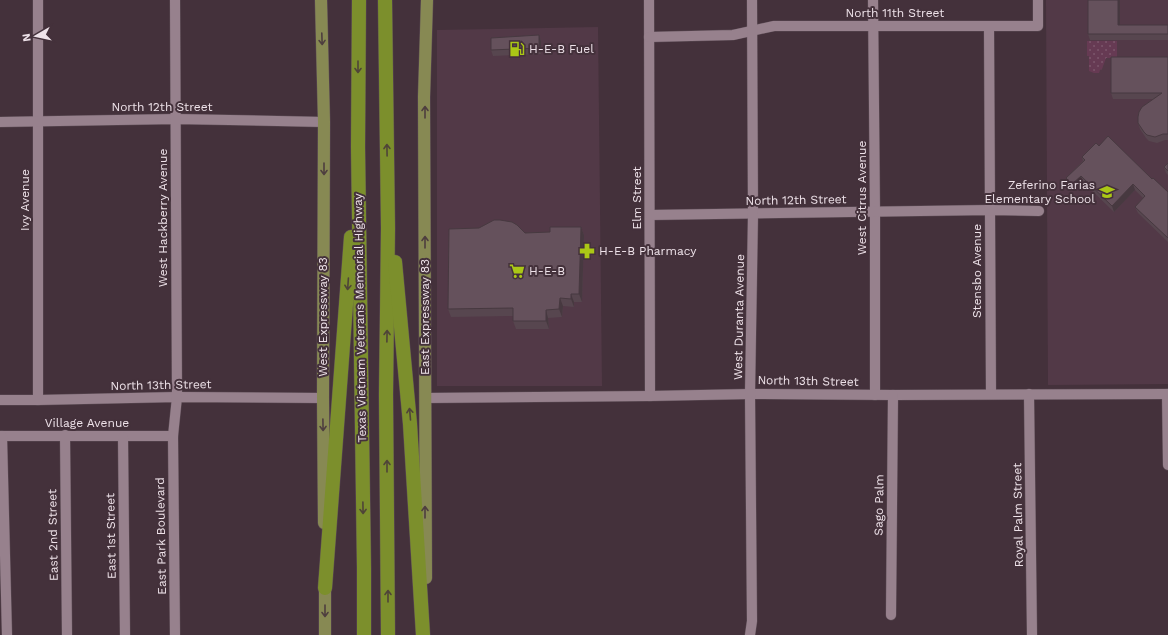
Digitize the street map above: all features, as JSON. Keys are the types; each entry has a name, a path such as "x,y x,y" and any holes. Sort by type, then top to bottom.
{"highway":[{"name":"Texas Vietnam Veterans Memorial Highway","path":"359,0 358,147 364,635"},
{"name":"Texas Vietnam Veterans Memorial Highway","path":"385,0 388,179 386,395 388,635"},
{"path":"325,588 358,147"},
{"path":"388,179 410,424 424,635"}],"main road":[{"name":"West Expressway 83","path":"321,0 324,122 323,398 325,635"},
{"name":"East Expressway 83","path":"424,635 424,97 427,0"}],"street":[{"name":"Ivy Avenue","path":"38,0 38,400"},
{"name":"West Hackberry Avenue","path":"173,436 176,397 175,0"},
{"name":"Elm Street","path":"649,0 650,396"},
{"name":"West Duranta Avenue","path":"750,635 752,621 750,394 754,214 752,0"},
{"name":"West Citrus Avenue","path":"873,0 875,212 874,395"},
{"name":"North 11th Street","path":"649,37 733,35 774,26 1038,26 1038,0"},
{"name":"Stensbo Avenue","path":"989,27 991,394"},
{"name":"North 12th Street","path":"0,122 176,119 324,122"},
{"name":"North 12th Street","path":"650,215 990,210 1039,211"},
{"name":"North 13th Street","path":"425,398 750,394 1168,394"},
{"name":"Royal Palm Street","path":"1029,394 1032,635"},
{"path":"1168,394 1168,465"},
{"name":"Sago Palm","path":"891,615 893,395"},
{"name":"North 13th Street","path":"0,400 176,397 323,398"},
{"name":"East 2nd Street","path":"65,435 67,635"},
{"path":"1,436 7,635"},
{"name":"Village Avenue","path":"1,436 173,436"},
{"name":"East Park Boulevard","path":"173,436 175,635"},
{"name":"East 1st Street","path":"123,437 125,635"}],"shaded area":[{"name":"Zeferino Farias Elementary School","path":"1046,0 1168,0 1168,384 1048,385"},
{"path":"598,27 602,386 437,386 437,30"},
{"path":"1087,41 1117,41 1117,58 1106,58 1099,73 1089,71"}],"building":[{"path":"1088,0 1118,0 1118,25 1168,25 1168,34 1088,34"},
{"path":"539,35 539,48 491,50 491,38"},
{"path":"1111,57 1168,57 1168,134 1155,137 1147,135 1138,123 1139,112 1142,107 1162,93 1111,93"},
{"path":"1108,136 1152,179 1153,178 1168,192 1168,238 1135,207 1145,196 1133,184 1112,206 1081,176 1072,184 1066,178 1085,160 1082,157 1096,143 1099,146"},
{"path":"1168,163 1168,171 1164,167"},
{"name":"H-E-B","path":"494,220 512,222 525,233 550,232 550,227 581,227 579,294 571,294 571,299 560,298 559,309 546,310 546,321 513,321 513,308 448,309 449,229 479,228"}],"place":[{"name":"H-E-B Fuel","path":"517,49"},
{"name":"Zeferino Farias Elementary School","path":"1107,192"},
{"name":"H-E-B Pharmacy","path":"587,251"},
{"name":"H-E-B","path":"517,271"}]}
